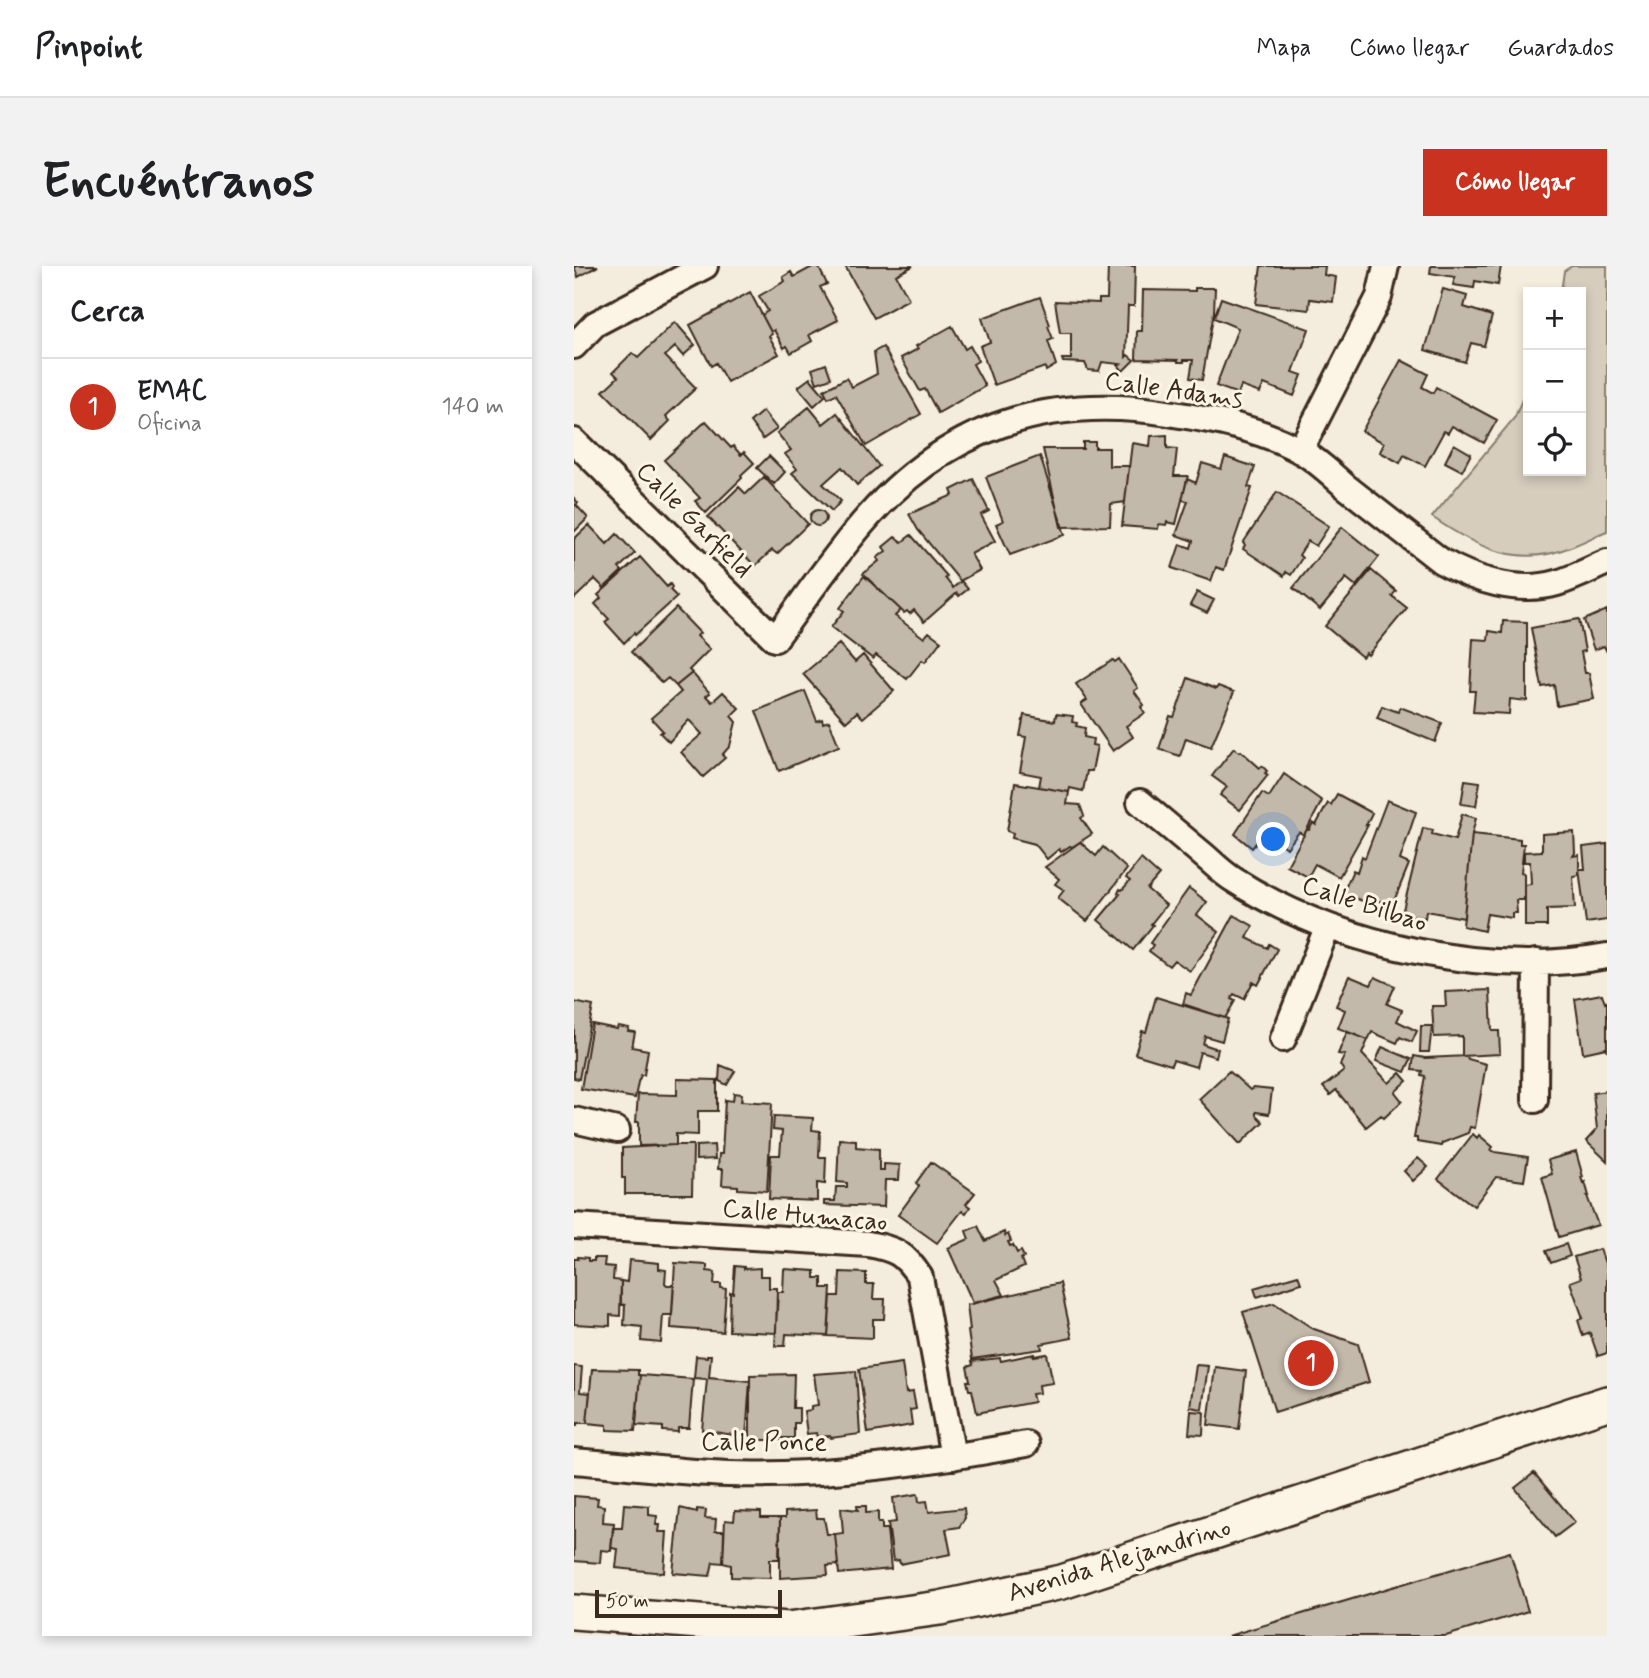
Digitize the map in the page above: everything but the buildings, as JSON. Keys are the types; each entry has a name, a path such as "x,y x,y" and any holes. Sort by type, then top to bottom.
{"street":[{"path":"574,346 595,324 705,266"},
{"path":"1300,451 1379,297 1386,266"},
{"name":"Calle Adams","path":"775,639 867,517 903,481 948,447 988,428 1029,415 1085,407 1145,409 1214,420 1254,431 1300,451 1441,561 1463,573 1495,583 1527,586 1555,583 1607,562"},
{"name":"Calle Garfield","path":"574,441 775,639"},
{"name":"Calle Bilbao","path":"1140,802 1232,879 1283,908 1327,928 1443,957 1536,962 1607,956"},
{"path":"1283,1039 1327,928"},
{"path":"1535,1100 1536,962"},
{"path":"574,1120 617,1130"},
{"name":"Calle Humacao","path":"574,1226 868,1244 893,1248 909,1260 920,1278 953,1457"},
{"name":"Avenida Alejandrino","path":"574,1612 789,1633 940,1608 1062,1582 1607,1403"},
{"name":"Calle Ponce","path":"574,1461 729,1474 841,1471 953,1457 1026,1444"}],"shaded area":[{"path":"1572,266 1607,266 1607,531 1544,555 1510,554 1478,544 1432,517 1515,417 1523,397 1523,476 1586,476 1586,287 1562,287 1564,271"}],"place":[{"name":"EMAC","path":"1311,1363"}]}
